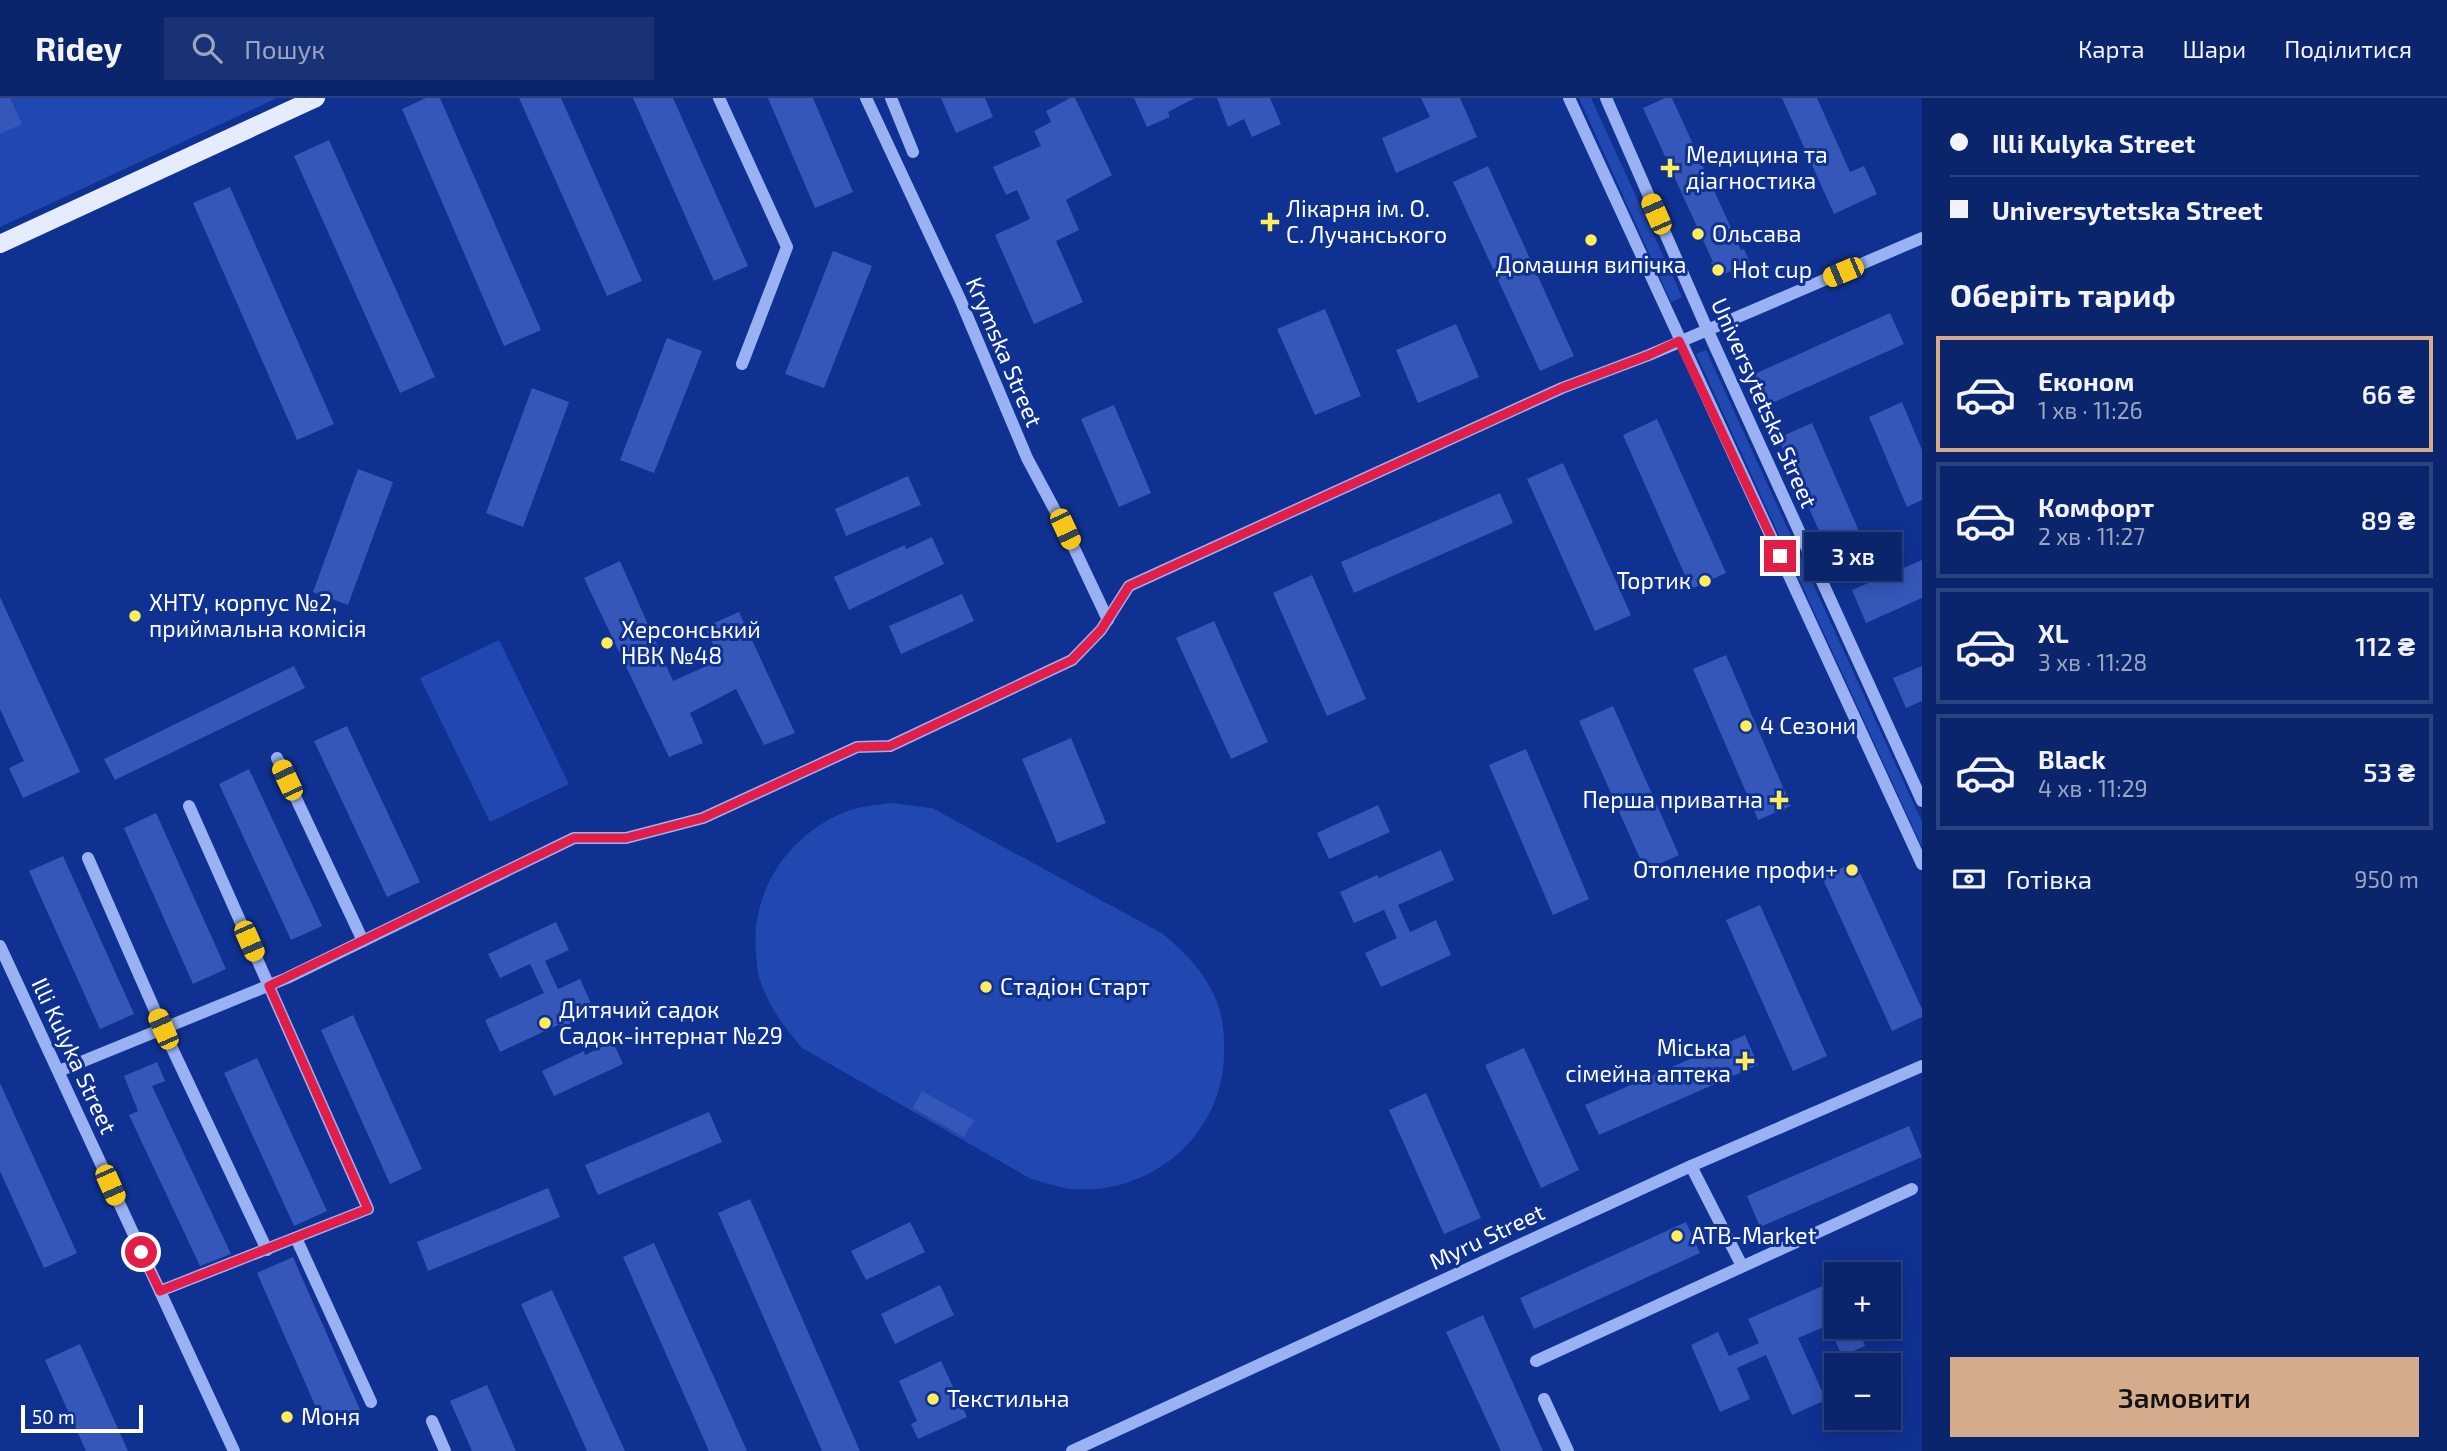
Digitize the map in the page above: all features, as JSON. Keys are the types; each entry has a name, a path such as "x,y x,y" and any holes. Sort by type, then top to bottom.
{"main road":[{"path":"0,244 316,98"}],"street":[{"path":"719,98 787,247 742,364"},
{"name":"Krymska Street","path":"866,98 960,299 1027,458 1065,529 1108,620"},
{"path":"891,98 912,152"},
{"path":"1569,98 1922,864"},
{"name":"Universytetska Street","path":"1606,98 1707,329 1922,800"},
{"path":"59,1071 269,986 574,838 626,838 703,818 857,747 890,746 1072,660 1101,630 1129,586 1562,388 1649,355 1922,238"},
{"path":"277,758 363,941"},
{"path":"160,1291 368,1209 189,806"},
{"path":"88,858 163,1029 267,1250"},
{"name":"Illi Kulyka Street","path":"0,946 234,1451"},
{"name":"Myru Street","path":"1072,1451 1691,1166 1922,1066"},
{"path":"1691,1166 1742,1266"},
{"path":"1536,1361 1912,1189"},
{"path":"296,1238 371,1402"},
{"path":"1545,1399 1568,1451"},
{"path":"432,1421 445,1451"}],"shaded area":[{"path":"0,98 277,98 0,227"},
{"path":"1579,98 1591,98 1682,297 1671,302"},
{"path":"1706,350 1922,822 1922,847 1696,354"},
{"path":"499,640 569,784 490,822 420,678"},
{"name":"Стадіон Старт","path":"890,803 932,808 1163,934 1198,969 1220,1010 1224,1057 1220,1086 1210,1112 1195,1135 1177,1155 1154,1171 1129,1182 1102,1188 1073,1189 1031,1179 802,1048 795,1040 772,1008 758,974 756,930 767,886 778,867 808,833 848,811"}],"building":[{"path":"0,98 10,98 22,124 0,134"},
{"path":"426,98 440,98 541,330 504,346 402,109"},
{"path":"519,98 561,98 642,281 607,296"},
{"path":"633,98 673,98 748,266 714,281"},
{"path":"768,98 813,98 853,192 815,208"},
{"path":"941,98 985,98 993,117 956,133"},
{"path":"1075,98 1112,175 1066,200 1079,230 1056,241 1083,302 1034,324 995,235 1030,219 1017,190 1006,195 993,167 1041,146 1034,131 1051,122 1046,111"},
{"path":"1134,98 1195,98 1168,112 1170,117 1147,127"},
{"path":"1217,98 1270,98 1281,124 1252,137 1244,119 1228,127"},
{"path":"1421,98 1460,98 1477,137 1396,173 1382,138 1430,117"},
{"path":"1665,98 1672,98 1741,250 1744,249 1750,263 1717,277 1711,263 1713,262 1643,108"},
{"path":"1782,98 1817,98 1850,172 1864,166 1877,194 1834,214"},
{"path":"329,140 435,377 400,393 294,156"},
{"path":"1488,166 1574,356 1540,371 1453,182"},
{"path":"230,187 334,424 297,440 193,203"},
{"path":"833,251 872,266 824,388 785,374"},
{"path":"1325,309 1361,396 1315,415 1277,329"},
{"path":"1890,313 1904,344 1763,407 1750,376"},
{"path":"1456,324 1479,377 1418,403 1396,350"},
{"path":"667,338 702,351 654,473 620,460"},
{"path":"532,388 569,402 523,527 486,513"},
{"path":"1902,402 1922,450 1922,500 1907,507 1869,417"},
{"path":"1114,405 1151,493 1119,507 1081,419"},
{"path":"1657,419 1726,573 1691,589 1623,435"},
{"path":"1812,423 1865,545 1832,560 1778,438"},
{"path":"1563,463 1631,615 1595,631 1527,479"},
{"path":"358,469 393,482 348,605 313,592"},
{"path":"908,476 921,505 846,536 835,509"},
{"path":"1500,493 1513,523 1354,593 1341,562"},
{"path":"932,537 944,564 849,610 834,577 905,545 906,549"},
{"path":"1922,560 1922,598 1866,623 1852,590"},
{"path":"620,561 673,681 720,660 705,627 739,612 795,733 764,745 736,689 690,713 703,743 669,757 584,578"},
{"path":"1312,575 1366,699 1327,716 1273,593"},
{"path":"962,594 974,621 901,654 889,626"},
{"path":"0,597 80,772 23,798 9,768 24,761 0,709"},
{"path":"1214,621 1268,742 1231,759 1176,638"},
{"path":"1726,655 1791,806 1758,820 1693,669"},
{"path":"294,666 305,688 115,780 104,759"},
{"path":"1922,666 1922,701 1906,708 1893,678"},
{"path":"1613,706 1679,855 1645,870 1579,721"},
{"path":"347,726 420,882 387,897 314,741"},
{"path":"1071,738 1106,823 1057,843 1022,759"},
{"path":"1526,749 1589,899 1553,915 1489,765"},
{"path":"249,769 322,926 291,940 219,784"},
{"path":"1378,805 1390,832 1329,859 1317,833"},
{"path":"156,813 226,969 193,984 124,828"},
{"path":"1441,850 1454,880 1398,905 1410,932 1436,920 1451,955 1381,987 1365,953 1397,938 1384,910 1354,923 1340,892"},
{"path":"63,856 134,1014 100,1029 29,871"},
{"path":"1855,862 1922,1009 1922,1017 1892,1031 1822,877"},
{"path":"1760,905 1827,1056 1793,1071 1726,920"},
{"path":"556,922 569,950 545,961 558,989 580,979 595,1012 561,1028 560,1024 500,1052 485,1020 544,993 530,964 500,978 488,954"},
{"path":"353,1015 422,1169 390,1184 321,1030"},
{"path":"1745,1035 1758,1065 1599,1135 1585,1105"},
{"path":"613,1042 623,1064 554,1096 542,1071 584,1051 585,1055"},
{"path":"1524,1048 1579,1170 1541,1188 1485,1065"},
{"path":"257,1058 327,1211 294,1226 224,1073"},
{"path":"157,1062 165,1081 152,1086 231,1254 200,1266 129,1115 138,1111 124,1076"},
{"path":"0,1083 77,1253 44,1268 0,1171"},
{"path":"922,1091 974,1120 964,1137 913,1108"},
{"path":"1426,1093 1481,1218 1444,1234 1389,1110"},
{"path":"709,1112 722,1142 598,1195 585,1165"},
{"path":"1909,1126 1922,1157 1760,1227 1747,1196"},
{"path":"548,1188 560,1217 428,1271 417,1242"},
{"path":"750,1199 860,1451 822,1451 718,1213"},
{"path":"910,1222 925,1252 866,1280 851,1251"},
{"path":"1686,1222 1700,1253 1534,1329 1520,1298"},
{"path":"654,1243 747,1451 709,1451 623,1257"},
{"path":"293,1257 361,1412 325,1428 257,1273"},
{"path":"940,1285 954,1315 895,1344 881,1314"},
{"path":"1824,1285 1824,1327 1798,1338 1824,1401 1792,1415 1766,1355 1737,1368 1750,1399 1720,1412 1691,1345 1718,1332 1729,1356 1759,1343 1748,1319"},
{"path":"552,1290 625,1451 587,1451 521,1304"},
{"path":"1483,1315 1543,1451 1501,1451 1446,1332"},
{"path":"1835,1339 1862,1339 1865,1346 1849,1353 1841,1353"},
{"path":"80,1344 128,1451 86,1451 45,1360"},
{"name":"Текстильна","path":"941,1361 967,1417 918,1439 911,1424 917,1421 899,1381"},
{"path":"487,1385 516,1451 472,1451 450,1401"}],"place":[{"name":"Медицина та діагностика","path":"1670,168"},
{"name":"Лікарня ім. О. С. Лучанського","path":"1270,222"},
{"name":"Ольсава","path":"1698,234"},
{"name":"Домашня випічка","path":"1591,240"},
{"name":"Hot cup","path":"1718,270"},
{"name":"Тортик","path":"1705,581"},
{"name":"ХНТУ, корпус №2, приймальна комісія","path":"135,616"},
{"name":"Херсонський НВК №48","path":"607,643"},
{"name":"4 Сезони","path":"1746,726"},
{"name":"Перша приватна","path":"1779,800"},
{"name":"Отопление профи+","path":"1852,870"},
{"name":"Стадіон Старт","path":"986,987"},
{"name":"Дитячий садок Садок-інтернат №29","path":"545,1023"},
{"name":"Міська сімейна аптека","path":"1745,1061"},
{"name":"ATB-Market","path":"1677,1236"},
{"name":"Текстильна","path":"933,1399"},
{"name":"Моня","path":"287,1417"}],"route":[{"path":"141,1252 160,1291 368,1209 269,986 574,838 626,838 703,818 857,747 890,746 1072,660 1101,630 1129,586 1309,506 1562,388 1679,341 1780,556"}]}
